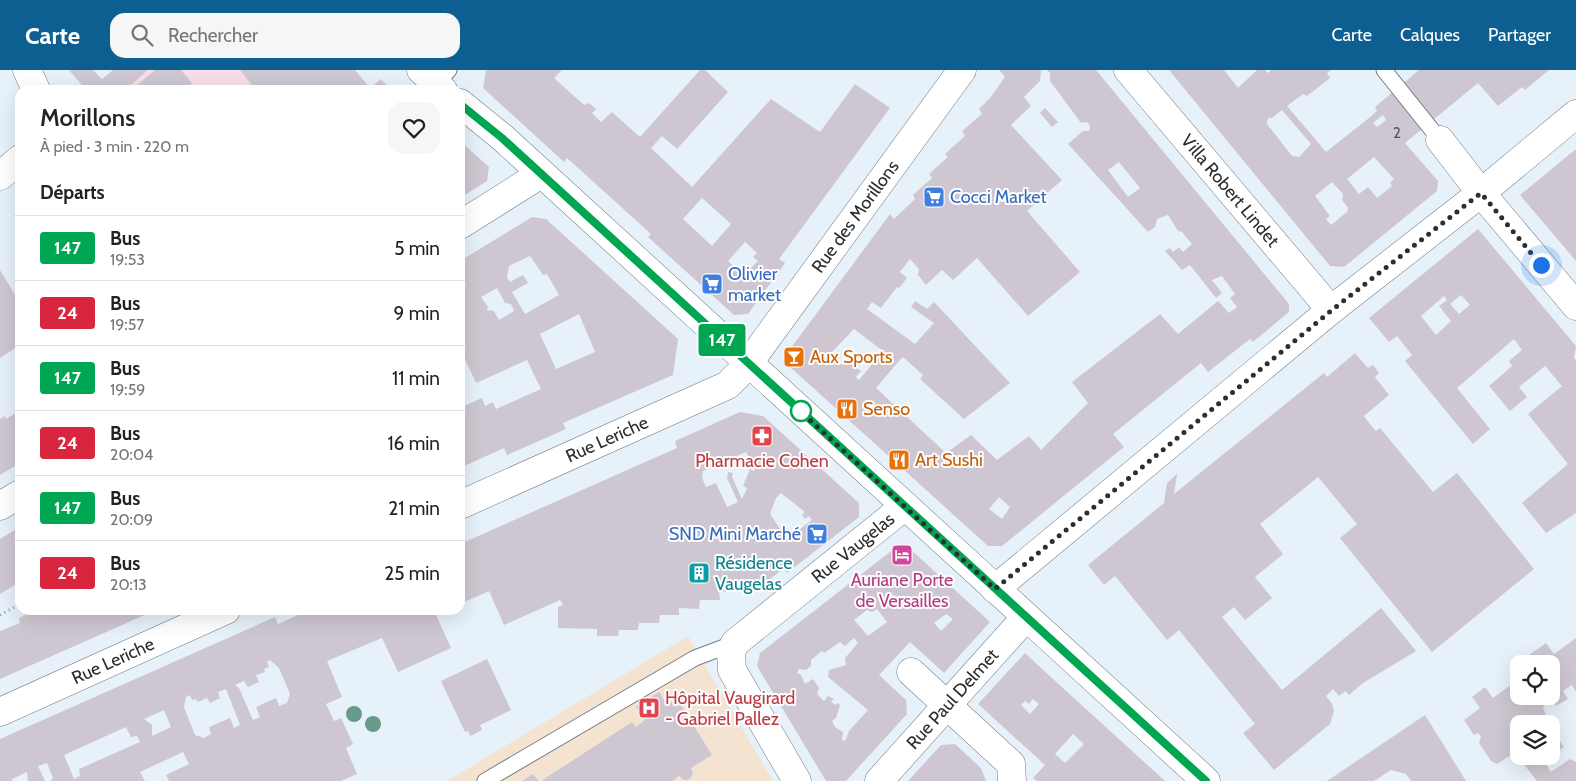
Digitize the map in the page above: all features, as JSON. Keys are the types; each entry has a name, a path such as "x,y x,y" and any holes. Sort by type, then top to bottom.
{"street":[{"path":"27,70 34,85"},
{"name":"Rue des Morillons","path":"748,364 962,70"},
{"name":"Villa Robert Lindet","path":"1128,70 1332,310"},
{"path":"465,108 502,138 1206,781"},
{"path":"995,589 1332,310 1481,193 1576,114"},
{"path":"1440,140 1481,193 1576,306"},
{"path":"0,176 15,163"},
{"path":"465,222 540,174"},
{"name":"Rue Leriche","path":"465,503 728,384 748,364"},
{"path":"0,506 15,497"},
{"name":"Rue Vaugelas","path":"735,643 905,506"},
{"name":"Rue Leriche","path":"0,712 215,615"},
{"name":"Rue Paul Delmet","path":"879,781 1026,618"},
{"path":"735,643 731,652 732,670 797,781"},
{"path":"911,672 1011,764 1012,781"}],"lane":[{"path":"1384,70 1440,140"},
{"path":"485,781 695,658 735,643"}],"path":[{"path":"0,615 15,607"}],"shaded area":[{"path":"148,70 355,70 368,85 131,85"},
{"path":"381,79 386,85 374,85"},
{"name":"Hôpital Vaugirard - Gabriel Pallez","path":"688,636 773,781 447,781"}],"building":[{"path":"69,70 93,70 102,79 113,70 148,70 131,85 82,85"},
{"path":"155,70 181,70 192,83 190,85 137,85"},
{"path":"240,70 355,70 368,85 252,85"},
{"path":"486,70 562,70 554,78 584,105 589,103 596,109 592,113 601,122 612,112 640,137 700,70 705,70 728,92 677,149 662,136 651,148 692,187 771,99 820,132 855,84 890,108 779,259 785,263 748,314 734,315 648,237 651,234 567,158 564,162 483,88","holes":["702,198 731,224 712,246 683,219","745,242 757,253 753,257 758,261 749,270 745,268 740,272 728,261"]},
{"path":"999,70 1041,70 1040,81 1024,97 1031,106 1011,125 1062,180 1027,211 1080,272 1028,316 977,258 953,280 942,270 926,285 918,275 919,269 910,259 900,272 907,278 899,288 897,287 881,308 872,302 867,309 915,344 934,323 911,307 915,301 927,309 934,302 1010,383 964,419 920,379 923,375 903,357 898,362 876,388 946,453 971,435 997,460 1029,436 1041,450 1088,403 1072,382 1160,314 1178,334 1218,301 1229,313 1237,307 1230,298 1235,294 1222,276 1212,280 1222,293 1216,298 1190,265 1182,270 1165,251 1170,248 1173,252 1179,247 1183,252 1192,244 1182,232 1178,231 1168,215 1157,219 1155,227 1148,232 1068,144 1083,131 1089,131 1090,126 1087,122 1081,123 1050,81 1050,73 1047,70 1096,70 1289,304 1289,312 1253,342 1250,339 1208,372 1201,363 1113,434 1124,447 1002,546 988,546 789,366 788,352 890,214 894,219 915,199 913,195 932,178 929,174 948,157 945,154 965,136 962,131 982,114 979,109 990,98 1005,77","holes":["1119,162 1140,188 1128,197 1108,170","854,329 883,351 859,380 856,377 861,371 847,360 842,365 831,353","999,497 1010,507 1002,519 989,509"]},
{"path":"1169,70 1224,70 1238,88 1257,70 1265,70 1268,73 1271,70 1331,70 1327,73 1330,78 1307,96 1303,94 1287,106 1326,152 1377,111 1375,107 1419,70 1549,70 1525,90 1522,87 1498,106 1478,83 1405,143 1438,181 1437,191 1344,267 1330,266","holes":["1282,110 1311,144 1299,157 1292,156 1267,124 1268,118 1272,118","1383,115 1386,120 1377,127 1373,123","1374,157 1394,179 1390,183 1392,186 1377,198 1368,187 1359,194 1347,179","1332,182 1343,194 1342,200 1348,208 1347,212 1331,225 1326,219 1330,216 1315,196"]},
{"path":"381,79 386,85 374,85"},
{"path":"1045,108 1058,122 1052,127 1040,113"},
{"path":"465,145 489,167 487,181 465,195"},
{"path":"1576,149 1576,261 1520,195"},
{"path":"532,217 546,219 678,339 673,375 563,423 566,429 507,455 504,448 465,466 465,406 482,398 485,406 493,402 496,409 541,389 527,360 476,383 465,359 465,258","holes":["530,256 543,275 547,274 559,295 525,314 512,292 528,283 523,275 510,282 507,278 509,266","497,288 505,303 511,304 514,311 499,320 494,311 487,310 488,307 481,297","579,314 595,352 556,369 540,334"]},
{"path":"1478,229 1576,346 1574,358 1576,360 1576,513 1546,533 1522,503 1568,464 1528,414 1562,386 1545,366 1519,387 1527,397 1510,411 1489,386 1512,366 1509,361 1522,350 1514,339 1457,388 1490,429 1473,444 1405,361 1412,355 1397,336 1389,342 1369,318","holes":["1461,295 1470,305 1459,314 1450,304","1444,296 1447,300 1439,306 1451,321 1436,335 1421,316"]},
{"path":"0,270 15,295 15,348 0,358"},
{"path":"1355,353 1368,368 1373,365 1379,373 1375,377 1389,395 1364,416 1373,428 1376,431 1380,428 1433,492 1457,473 1534,569 1432,652 1340,538 1357,524 1318,477 1260,524 1283,554 1255,577 1272,598 1245,620 1234,607 1222,617 1282,690 1381,608 1416,651 1363,683 1349,695 1346,691 1339,696 1333,689 1326,696 1332,704 1334,711 1330,724 1274,770 1243,733 1255,724 1179,630 1167,640 1115,576 1104,585 1088,565 1164,503 1167,483 1177,474 1174,494 1324,373 1327,377"},
{"path":"740,412 763,416 859,503 859,517 787,573 784,568 760,587 741,586 740,591 719,592 720,600 700,600 699,609 679,608 679,615 660,615 659,623 639,623 638,630 619,630 618,636 597,636 597,629 558,628 558,607 563,605 560,600 504,625 489,591 465,602 465,542 677,448 675,441","holes":["746,452 749,457 759,461 754,471 750,469 743,486 747,488 742,499 732,477 733,473 728,472 727,478 738,502 727,507 716,483 706,487 702,478 703,471 732,459 734,464 740,462 737,456","781,493 805,512 802,515 805,519 809,516 812,520 787,539 770,514 776,498"]},
{"path":"15,413 15,466 0,475 0,419 5,416 6,419"},
{"path":"15,530 15,585 0,594 0,539"},
{"path":"895,548 909,548 990,622 944,673 910,642 879,675 906,700 907,714 846,781 826,781 757,666 760,653","holes":["891,594 896,597 888,604 884,603 883,600","877,609 887,622 868,636 854,620 867,610 872,612","946,614 953,619 941,631 934,623","854,638 858,643 845,658 846,665 829,670 828,677 868,710 849,731 845,741 842,740 843,732 835,727 832,721 836,718 840,705 838,703 835,705 831,701 834,699 828,696 824,701 817,694 819,688 813,679 805,684 801,675 797,673 799,669 806,670 811,666 811,660 822,651 824,653 840,642 845,646"]},
{"path":"26,615 145,615 0,679 0,631 20,623 19,618"},
{"path":"298,615 436,615 451,648 398,672 382,638 327,661 342,697 326,704 334,721 341,718 353,744 346,748 357,774 341,781 169,781 166,775 189,764 183,752 140,772 145,781 50,781 53,778 47,763 38,766 45,781 28,781 27,772 12,779 13,781 0,781 0,739 275,617 278,624","holes":["270,660 279,668 290,694 287,703 279,706 276,698 256,707 260,717 253,720 239,688 235,685 244,681 248,687 259,682 256,675 265,672 264,669 269,667 267,662","226,689 240,725 234,728 230,718 209,727 211,734 204,738 195,735 184,707 186,697 190,695 192,700 196,699 198,702 207,698 210,703 220,698 218,692","164,710 171,727 152,736 152,725 144,719","126,727 131,737 137,736 140,742 79,769 80,776 74,779 64,755"]},
{"path":"1576,638 1576,692 1572,685 1563,691 1568,699 1560,704 1560,655 1529,655 1546,643 1554,654"},
{"path":"1025,653 1165,781 1037,781 1033,778 1045,765 978,704","holes":["1033,699 1039,704 1030,714 1021,705 1025,701 1029,704","1073,734 1084,744 1065,763 1055,754"]},
{"path":"487,659 511,710 480,725 482,730 470,736 468,731 465,732 441,681"},
{"path":"1510,686 1510,705 1544,705 1543,708 1546,715 1510,715 1510,756 1497,764 1491,761 1479,743 1481,736 1478,733 1474,735 1464,720 1480,708 1472,697 1485,687 1493,698"},
{"path":"659,692 667,705 677,699 712,755 691,768 693,773 690,779 684,780 679,776 672,781 541,781 632,722 636,727 645,720 636,707"},
{"path":"1425,715 1466,781 1411,781 1406,774 1391,770 1374,781 1327,781"},
{"path":"1560,741 1564,747 1560,750"},
{"path":"955,744 981,768 986,781 908,781 941,745"},
{"path":"1570,759 1576,762 1576,781 1537,781 1524,765 1547,765 1551,772"},
{"path":"533,774 539,781 522,781"}],"bus line":[{"name":"147","path":"465,108 567,196 722,340 1206,781"}],"place":[{"name":"Cocci Market","path":"934,197"},
{"name":"Olivier market","path":"712,284"},
{"name":"Aux Sports","path":"794,357"},
{"name":"Senso","path":"847,409"},
{"name":"Pharmacie Cohen","path":"762,436"},
{"name":"Art Sushi","path":"899,460"},
{"name":"SND Mini Marché","path":"817,534"},
{"name":"Auriane Porte de Versailles","path":"902,555"},
{"name":"Résidence Vaugelas","path":"699,573"},
{"name":"Hôpital Vaugirard - Gabriel Pallez","path":"649,708"}],"route":[{"path":"801,411 799,410 995,589 1332,310 1481,193 1541,265"}]}
